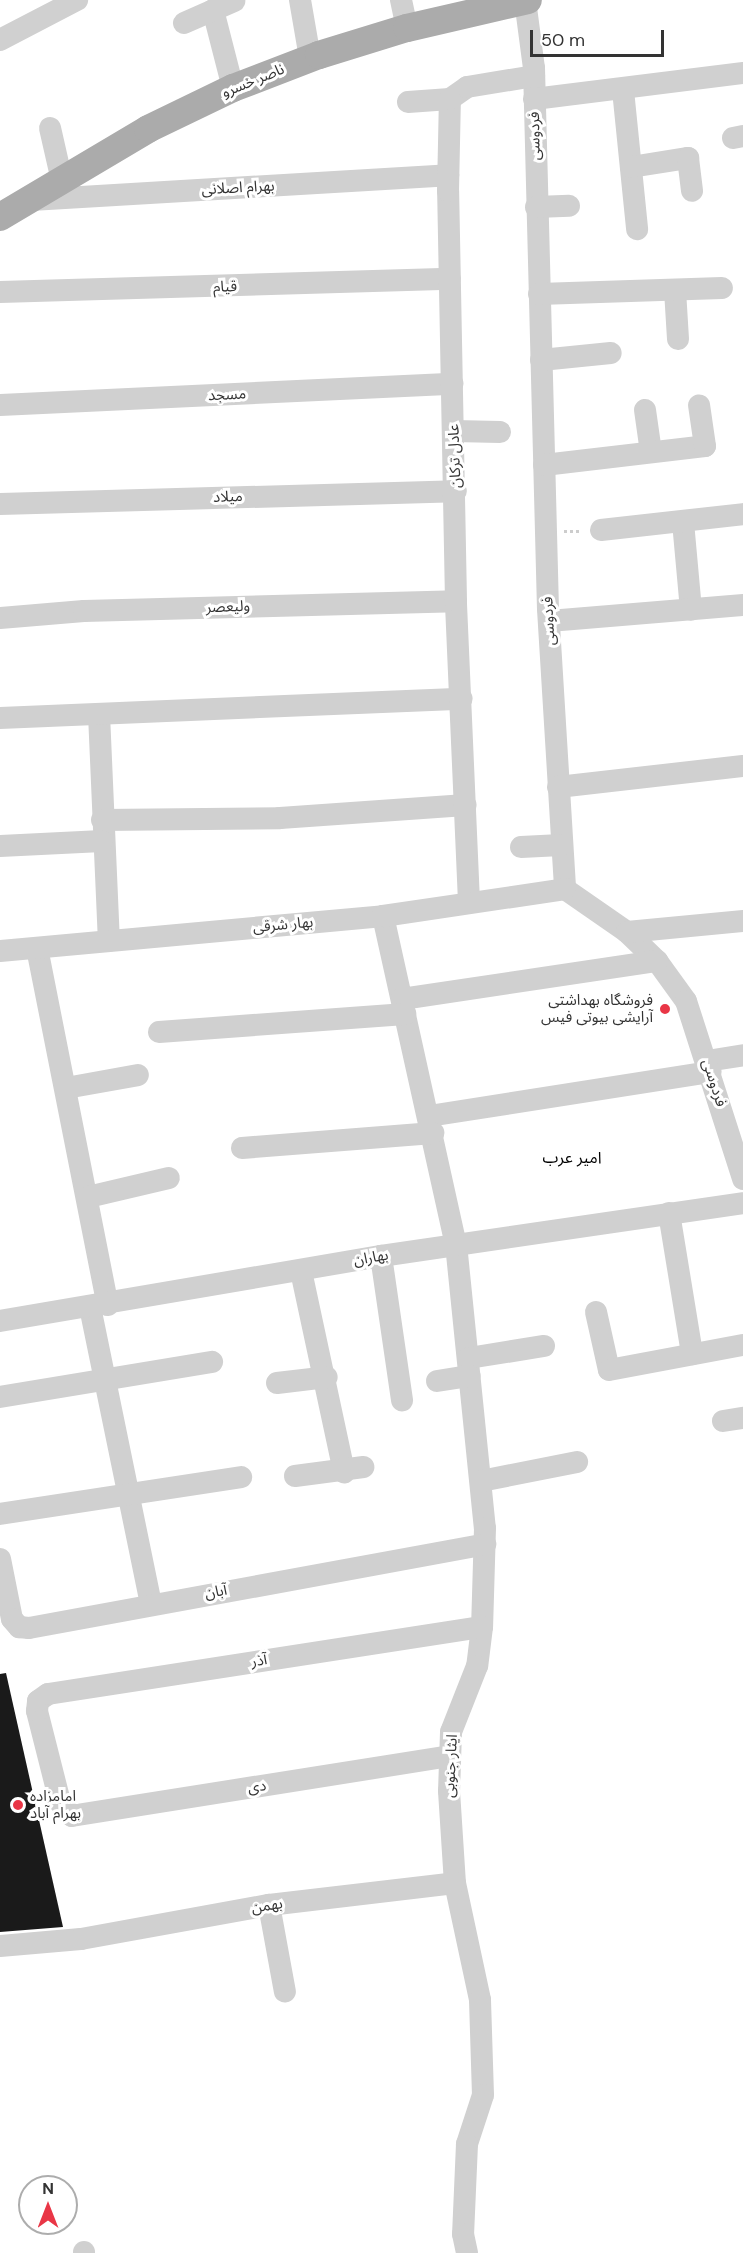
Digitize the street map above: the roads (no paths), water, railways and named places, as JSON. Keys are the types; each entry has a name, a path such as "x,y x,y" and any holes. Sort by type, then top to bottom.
{"main road":[{"name":"ناصر خسرو","path":"0,217 148,129 233,88 310,58 406,28 526,0"}],"street":[{"path":"0,40 77,0"},
{"path":"300,0 310,58"},
{"path":"400,0 406,28"},
{"name":"فردوسی","path":"526,0 534,76 549,621 565,889 627,932 657,961 686,1001 709,1067 735,1126 743,1179"},
{"path":"184,23 234,1"},
{"path":"213,10 233,88"},
{"path":"534,99 623,90 743,73"},
{"path":"408,102 450,99 467,87 534,76"},
{"path":"623,90 637,229"},
{"name":"عادل ترکان","path":"450,99 448,175 456,491 456,601 469,902"},
{"path":"50,128 62,181"},
{"path":"631,167 688,158 692,191"},
{"name":"بهرام اصلانی","path":"28,200 448,175"},
{"path":"536,207 569,206"},
{"name":"قیام","path":"0,292 450,279"},
{"path":"539,294 722,288"},
{"path":"675,290 678,338"},
{"path":"541,360 611,353"},
{"name":"مسجد","path":"0,405 453,384"},
{"path":"544,465 705,446 699,405"},
{"path":"645,410 651,452"},
{"path":"454,431 500,432"},
{"name":"میلاد","path":"0,504 456,491"},
{"path":"601,530 743,514"},
{"path":"683,522 691,610"},
{"name":"ولیعصر","path":"0,618 84,611 456,601"},
{"path":"549,621 743,605"},
{"path":"0,717 462,699"},
{"path":"99,714 102,830 109,941"},
{"path":"558,787 743,766"},
{"path":"0,846 102,830 466,805"},
{"path":"521,847 561,845"},
{"name":"بهار شرقی","path":"0,951 383,915 565,889"},
{"name":"ایثار جنوبی","path":"383,915 456,1244 481,1481 484,1544 482,1627 477,1666 451,1732 450,1756 455,1883 480,2000 483,2094 467,2144 463,2234 467,2253"},
{"path":"627,932 743,921"},
{"path":"38,948 88,1197 104,1380 130,1493 151,1604"},
{"path":"159,1032 404,1006 657,961"},
{"path":"242,1148 431,1124 709,1067 743,1055"},
{"path":"66,1088 138,1075"},
{"path":"88,1197 169,1178"},
{"name":"بهاران","path":"0,1322 381,1256 743,1203"},
{"path":"669,1213 692,1354"},
{"path":"381,1256 402,1400"},
{"path":"295,1476 353,1469 301,1271"},
{"path":"596,1312 609,1370 743,1345"},
{"path":"437,1381 470,1367 544,1346"},
{"path":"0,1397 212,1362"},
{"path":"277,1383 327,1377"},
{"path":"481,1481 577,1462"},
{"path":"0,1514 241,1477"},
{"name":"آبان","path":"0,1559 12,1618 19,1628 484,1544"},
{"name":"آذر","path":"65,1813 40,1722 38,1701 48,1694 482,1627"},
{"name":"دی","path":"65,1813 72,1816 450,1756"},
{"name":"بهمن","path":"0,1946 81,1940 269,1905 455,1883"},
{"path":"269,1905 285,1992"}],"place":[{"name":"فروشگاه بهداشتی آرایشی بیوتی فیس","path":"665,1009"},
{"name":"امامزاده بهرام آباد","path":"18,1805"}],"district":[{"name":"امیر عرب","path":"572,1158"}]}
